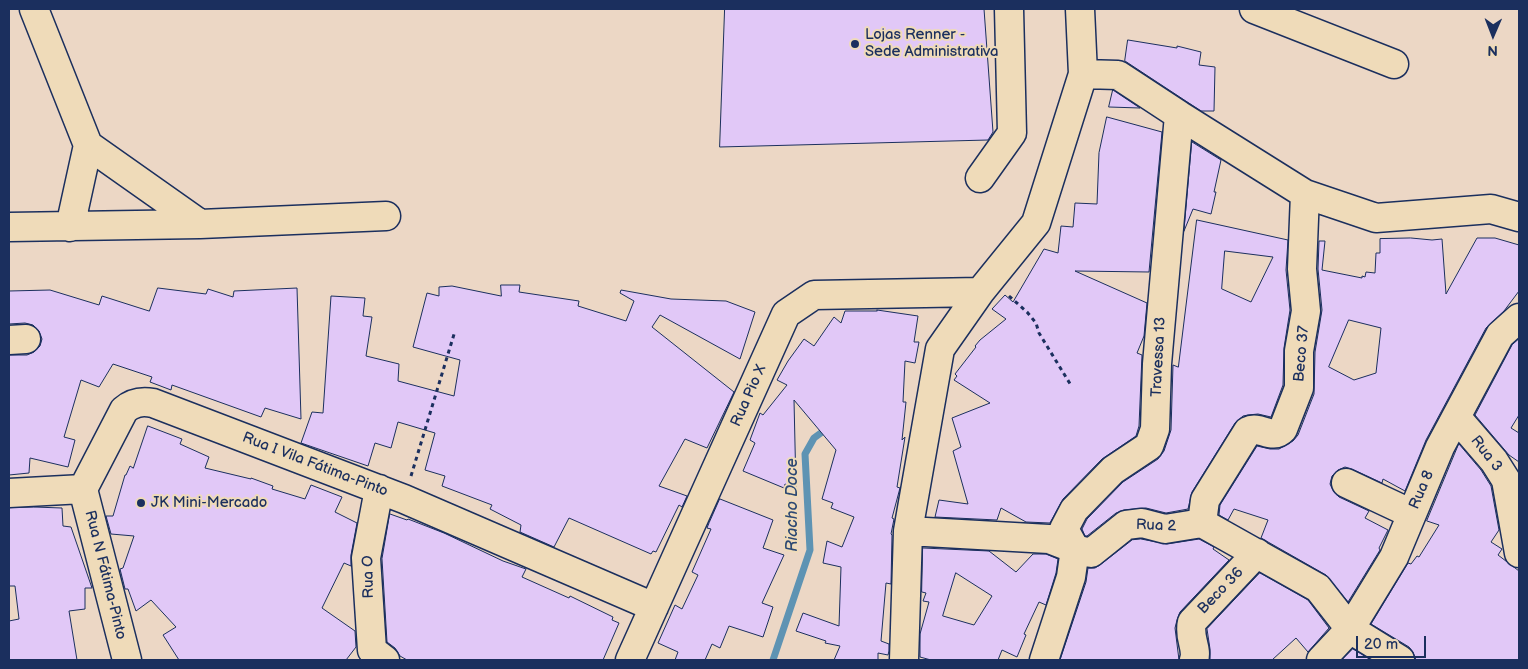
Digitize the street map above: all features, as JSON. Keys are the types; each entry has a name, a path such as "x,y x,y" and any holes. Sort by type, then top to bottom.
{"street":[{"path":"34,9 88,145 200,224"},
{"path":"980,178 1012,133 1009,9"},
{"path":"904,660 908,531 940,349 980,292 1036,222 1083,74 1080,9"},
{"path":"1254,9 1394,64"},
{"path":"1083,74 1118,75 1305,194 1376,218 1491,209 1519,217"},
{"name":"Travessa 13","path":"1075,549 1064,529 1074,510 1112,470 1149,446 1155,429 1157,364 1179,115"},
{"path":"70,227 88,145"},
{"name":"Beco 37","path":"1202,523 1205,500 1248,431 1253,429 1274,435 1280,433 1299,388 1298,351 1306,311 1302,269 1305,194"},
{"path":"9,227 200,224 386,216"},
{"name":"Rua Pio X","path":"630,660 786,314 814,295 980,292"},
{"name":"Rua 8","path":"1320,660 1350,630 1394,557 1440,447 1500,335 1519,318"},
{"name":"Rua I Vila Fátima-Pinto","path":"83,489 124,410 130,404 145,401 404,499 654,607"},
{"name":"Rua 3","path":"1457,418 1494,461 1506,480 1519,553"},
{"path":"1346,483 1412,514"},
{"path":"9,493 83,489"},
{"name":"Rua N Fátima-Pinto","path":"83,489 127,660"},
{"name":"Rua O","path":"374,657 366,558 379,489"},
{"name":"Rua 2","path":"908,531 1049,539 1075,549 1092,552 1126,525 1142,523 1165,529 1202,523"},
{"path":"1202,523 1318,588 1350,630 1400,660"},
{"path":"1044,660 1071,578 1075,549"},
{"name":"Beco 36","path":"1194,660 1196,654 1190,632 1192,622 1257,554"}],"path":[{"path":"980,292 1004,291 1027,312 1036,323 1039,333 1072,387"},
{"path":"404,499 455,331"}],"building":[{"name":"Lojas Renner - Sede Administrativa","path":"725,9 984,9 993,132 988,140 720,147"},
{"path":"1128,40 1177,48 1177,46 1201,52 1199,65 1215,67 1214,111 1201,111 1125,61"},
{"path":"1113,90 1140,108 1109,107"},
{"path":"1107,117 1162,132 1149,272 1075,271 1147,303 1144,336 1137,353 1142,355 1139,426 1136,436 1102,459 1063,499 1050,523 1026,522 1001,508 997,520 935,517 939,500 968,504 953,451 961,447 952,418 990,403 954,380 957,376 955,374 980,340 1006,319 992,309 1005,295 1013,302 1044,249 1058,253 1061,226 1073,227 1075,203 1097,204 1099,153"},
{"path":"1192,142 1221,160 1211,214 1193,209 1184,231"},
{"path":"1197,220 1288,240 1286,270 1290,310 1284,348 1283,385 1271,417 1258,414 1248,415 1243,416 1235,423 1192,492 1188,509 1166,513 1146,508 1124,510 1116,513 1085,536 1082,529 1087,519 1123,482 1158,459 1164,451 1171,430 1173,365 1178,367","holes":["1225,251 1273,257 1251,302 1222,289"]},
{"path":"1477,238 1495,238 1519,245 1519,291 1504,311 1486,328 1426,440 1405,491 1383,479 1382,483 1345,467 1338,470 1332,476 1330,484 1339,497 1369,511 1365,518 1388,530 1379,548 1380,550 1348,602 1326,575 1261,538 1268,520 1234,509 1228,520 1219,515 1220,505 1257,446 1279,449 1293,441 1298,435 1314,394 1315,352 1322,310 1318,269 1319,241 1325,241 1322,270 1362,278 1362,276 1365,277 1366,272 1375,273 1376,253 1380,253 1380,239 1442,239 1446,294","holes":["1349,320 1381,328 1376,373 1354,380 1329,367"]},
{"path":"501,285 520,285 519,292 579,301 578,306 626,321 634,301 620,293 621,290 671,299 726,301 755,312 740,359 660,315 652,327 734,392 707,448 685,439 659,486 687,496 682,507 679,505 656,552 653,551 651,554 569,518 554,547 520,532 521,525 490,509 492,505 442,486 445,476 425,470 435,433 398,422 391,448 375,443 368,466 301,443 312,412 323,413 331,296 365,298 363,316 372,317 366,356 399,364 398,381 454,396 460,360 413,347 427,293 439,296 439,287 452,286 501,296"},
{"path":"158,288 206,294 208,289 233,297 234,291 297,288 301,419 265,408 261,417 172,385 171,390 150,382 152,377 113,364 99,387 81,380 64,437 75,440 68,467 30,458 29,473 9,475 9,355 27,355 34,352 40,346 42,339 39,331 33,325 25,323 9,324 9,291 50,290 99,305 102,296 149,311"},
{"path":"877,310 918,316 914,342 919,342 915,363 905,361 903,402 906,402 902,440 905,437 897,487 900,488 892,518 894,519 891,534 891,584 886,583 881,641 889,644 889,651 888,655 878,653 878,660 834,660 840,646 825,643 826,641 796,631 803,613 839,626 841,567 823,563 827,541 842,547 854,517 831,508 833,503 822,499 836,450 794,400 796,489 785,484 784,488 743,471 755,443 750,440 760,413 763,415 787,385 777,380 804,339 814,346 834,317 841,323 845,311"},
{"path":"1519,339 1519,415 1511,428 1519,433 1519,462 1509,455 1475,415 1512,345"},
{"path":"148,426 182,439 180,444 209,457 205,468 251,478 273,486 272,489 305,499 311,485 342,497 335,512 357,523 351,555 351,566 344,563 322,608 355,631 356,647 346,660 179,660 163,635 176,627 151,600 136,611 128,589 125,589 120,569 123,568 134,536 111,534 106,516 113,516 125,475 130,466 133,468"},
{"path":"1459,444 1481,470 1491,486 1499,530 1491,542 1502,549 1498,555 1519,571 1519,660 1416,660 1409,647 1371,624 1408,563 1411,564 1417,556 1419,557 1439,525 1427,521"},
{"path":"720,499 773,520 763,548 784,555 762,603 773,607 763,637 729,626 720,648 712,644 705,660 675,660 678,652 658,643 675,605 682,609 698,575 692,572 711,529 707,528"},
{"path":"9,508 62,508 63,526 71,527 92,588 85,588 85,609 69,611 77,660 9,660 9,621 19,619 15,586 9,586"},
{"path":"390,514 444,533 503,561 526,569 522,577 569,598 570,596 613,617 612,620 619,623 603,660 407,660 400,656 395,648 387,642 382,559"},
{"path":"1141,539 1167,544 1199,539 1214,547 1213,549 1229,560 1180,612 1175,628 1179,660 1060,660 1086,582 1088,568 1095,568 1100,565 1132,540"},
{"path":"923,548 989,551 1016,572 1033,554 1046,554 1058,559 1056,573 1046,605 1039,602 1024,634 1026,635 1017,657 1002,650 998,660 931,660 920,657 920,634 929,602 923,601 926,593 922,592","holes":["956,573 992,596 974,625 943,616"]},
{"path":"1260,573 1308,600 1329,628 1308,652 1296,638 1272,660 1210,660 1207,629"},
{"path":"1353,649 1371,660 1342,660"}],"waterway":[{"name":"Riacho Doce","path":"773,660 810,550 805,454 814,438 829,427"}],"place":[{"name":"Lojas Renner - Sede Administrativa","path":"855,44"},
{"name":"JK Mini-Mercado","path":"141,503"}]}
